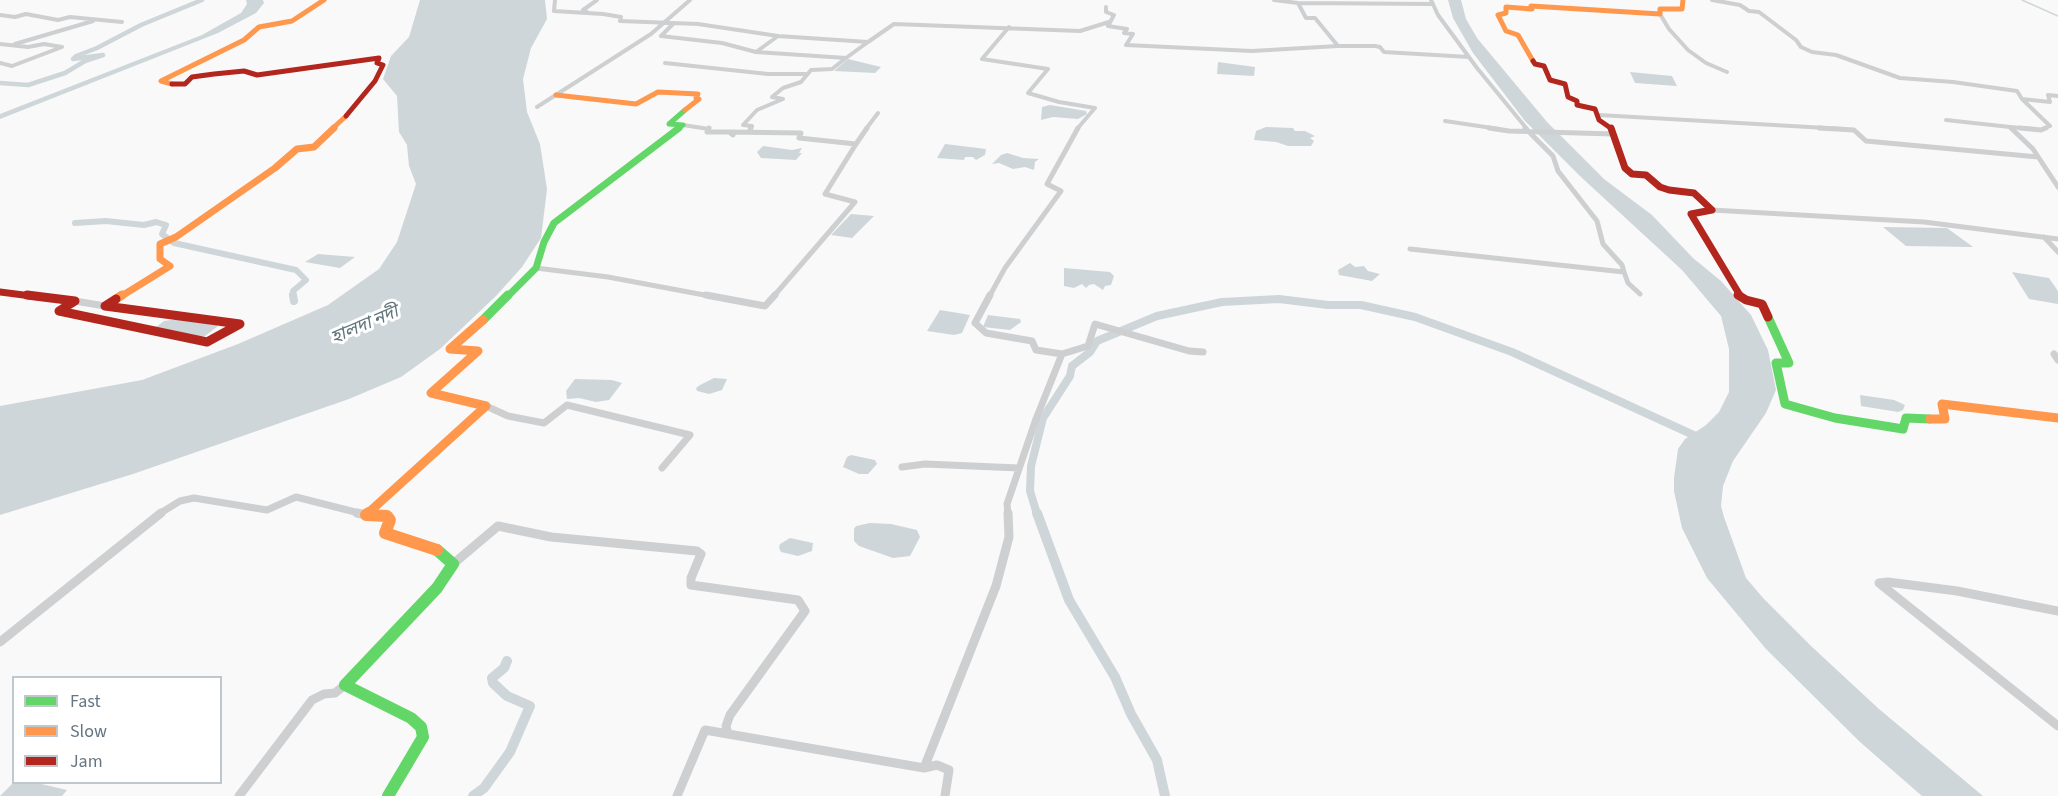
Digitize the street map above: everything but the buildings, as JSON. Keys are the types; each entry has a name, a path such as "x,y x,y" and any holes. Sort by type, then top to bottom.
{"street":[{"path":"105,306 170,266 160,259 160,244 176,237 275,168 297,149 314,147 339,124 375,81 383,65 377,63 379,58 257,75 244,71 214,74 192,77 185,84 169,84 161,81 244,40 260,27 292,21 324,0"},
{"path":"555,0 554,11 621,17 620,21 711,25 778,36 868,42"},
{"path":"591,13 583,10 597,0"},
{"path":"537,107 651,34 690,0"},
{"path":"1274,0 1298,3 1432,2 1438,15 1469,57 1553,156 1558,171 1597,221 1603,243 1622,265 1628,283 1640,294"},
{"path":"1683,0 1682,9 1660,9 1660,14 1669,29 1688,50 1707,63 1727,72"},
{"path":"1712,0 1739,3 1749,11 1759,12 1790,35 1801,47 1812,52 1836,55 1900,78 1953,82 2017,91 2022,99 2050,126 2041,130 1946,120"},
{"path":"1298,3 1306,18 1315,18 1338,46"},
{"path":"1660,14 1531,6 1532,9 1506,7 1506,14 1498,15 1506,32 1518,35 1535,64 1544,66 1550,80 1565,84 1568,97 1577,101 1577,105 1595,109 1599,120 1611,127 1625,168 1632,174 1646,175 1660,187 1695,193 1712,210"},
{"path":"665,63 768,74 806,74 817,68 832,69 894,24 1080,31 1109,22 1114,15 1106,12 1106,7"},
{"path":"0,15 32,15 58,20 70,17 122,22"},
{"path":"9,45 95,21"},
{"path":"1109,22 1108,26 1127,29 1124,33 1133,34 1126,45 1252,51 1375,46 1380,47 1384,52 1469,57"},
{"path":"674,23 661,36 722,43 756,52 846,58"},
{"path":"1009,27 982,58 1048,69 1028,93 1059,102 1095,108 1078,126 1047,184 1061,191 1005,268 975,324 986,333 1032,340 1036,350 1062,354 1088,346 1095,324 1189,351 1203,352"},
{"path":"756,52 778,36"},
{"path":"0,44 28,47 44,44 62,47 12,66 0,63"},
{"path":"749,132 752,126 743,125 757,110 783,99 772,97 783,88 801,82 806,74"},
{"path":"556,94 636,104 658,92 698,94 696,98 699,99 669,124 710,128 707,132 732,134 749,132 801,134 799,138 856,144"},
{"path":"2022,99 2050,102 2048,95 2058,96"},
{"path":"536,268 608,277 765,306 855,202 825,194 878,113"},
{"path":"1599,115 1854,130 1866,141 2038,157"},
{"path":"1445,122 1490,129 1613,134"},
{"path":"662,468 690,435 567,405 544,423 508,416 486,406 431,393 478,351 450,349 476,327 536,268 544,242 554,223 683,124"},
{"path":"2010,127 2038,157 2058,187"},
{"path":"2058,239 1924,222 1712,210 1691,214 1738,295 1746,300 1762,304 1788,363 1776,363 1785,404 1835,418 1903,429 1906,418 1945,419 1942,404 2058,418"},
{"path":"2044,237 2058,252"},
{"path":"1410,249 1624,272"},
{"path":"0,292 75,301 240,324 207,342 59,311 75,301"},
{"path":"924,768 996,586 1009,537 1007,504 1036,418 1062,354"},
{"path":"366,515 486,406"},
{"path":"902,467 925,464 1019,468"},
{"path":"0,642 97,563 180,501 194,498 267,510 296,497 366,515 387,516 390,520 385,533 440,551 453,564"},
{"path":"239,796 312,700 324,694 335,693 345,685 437,588 453,564 498,526 551,537 697,551 701,554 691,578 691,585 798,600 806,608 805,611 730,715 726,726 728,734"},
{"path":"2058,611 1957,591 1888,582 1879,583 2058,726"},
{"path":"345,685 411,718 422,727 423,738 388,796"},
{"path":"677,796 705,730 924,768 936,765 949,770 945,796"}],"water":[{"path":"246,0 263,0 264,3 256,13 218,33 0,119 0,114 202,35 241,13 247,4"},
{"name":"হালদা নদী","path":"420,0 545,0 547,19 531,48 523,79 527,112 540,144 547,189 541,238 522,267 496,296 440,349 401,377 349,399 133,474 0,515 0,406 142,380 238,344 328,305 379,269 397,242 416,184 409,166 407,145 399,132 397,96 383,79 391,56 409,37"},
{"path":"1448,0 1461,0 1466,19 1477,38 1547,122 1604,179 1652,215 1693,258 1721,281 1751,315 1768,350 1776,390 1766,413 1733,461 1723,486 1721,506 1746,578 1811,646 1879,709 1983,796 1922,796 1860,742 1766,649 1707,578 1682,528 1674,491 1674,478 1678,449 1685,439 1706,425 1719,412 1729,392 1729,349 1721,316 1682,270 1581,177 1525,121 1473,53 1453,18"},
{"path":"848,59 881,67 875,73 834,71"},
{"path":"1218,62 1255,67 1254,76 1217,74"},
{"path":"1630,72 1672,76 1677,86 1635,83"},
{"path":"1050,105 1086,111 1087,114 1078,119 1053,117 1041,120 1042,107"},
{"path":"1266,127 1305,131 1315,136 1310,138 1314,141 1311,146 1288,146 1276,142 1254,140 1256,131"},
{"path":"945,144 986,149 985,155 976,160 973,157 965,157 964,160 937,158"},
{"path":"763,146 792,150 802,148 799,153 802,153 796,160 761,158 757,152"},
{"path":"1007,153 1023,158 1039,159 1035,162 1034,170 1025,167 1013,169 999,163 992,164 1001,155"},
{"path":"851,214 874,216 852,238 831,235"},
{"path":"1883,227 1947,228 1973,247 1906,246"},
{"path":"318,254 355,257 340,268 305,262"},
{"path":"1350,263 1355,267 1364,266 1368,271 1380,274 1372,281 1339,275 1338,270"},
{"path":"1064,268 1110,272 1114,276 1111,285 1105,286 1103,290 1094,284 1086,288 1082,284 1074,288 1064,286"},
{"path":"2012,272 2049,278 2058,291 2058,304 2029,299"},
{"path":"940,310 970,315 962,333 954,335 927,331"},
{"path":"988,315 1020,319 1021,322 1010,330 983,327"},
{"path":"178,319 218,326 205,336 197,337 156,327 164,321"},
{"path":"714,378 727,379 722,390 709,394 697,391 696,388"},
{"path":"575,379 612,380 622,383 609,400 596,402 579,398 567,399 566,391"},
{"path":"1860,395 1894,400 1905,405 1903,410 1898,412 1861,406"},
{"path":"851,455 875,460 877,464 868,474 859,474 843,467 847,457"},
{"path":"870,523 891,524 917,530 920,537 910,556 893,558 859,546 854,541 856,526"},
{"path":"790,538 813,543 812,551 798,556 781,552 780,544"},
{"path":"12,784 41,784 67,790 62,796 0,796"}],"waterway":[{"path":"0,83 28,85 65,73 85,61 103,55 73,59 76,56 97,48 141,25 202,0"},
{"path":"2022,0 2058,16"},
{"path":"75,223 106,221 144,225 156,222 166,225 162,234 174,243 296,270 306,280 293,291 294,297"},
{"path":"293,295 294,301"},
{"path":"1037,514 1030,491 1031,466 1043,418 1070,376 1072,366 1090,352 1097,341 1157,316 1222,302 1279,299 1328,305 1361,305 1415,317 1512,352 1700,438"},
{"path":"1037,513 1069,600 1115,677 1131,714 1157,760 1165,796"},
{"path":"473,796 484,788 510,752 530,706 507,696 493,683 492,678 504,668 507,661"}],"traffic: fast":[{"path":"483,320 536,268 544,242 554,223 683,125 669,124 685,110"},
{"path":"1768,317 1789,363 1776,363 1785,404 1835,418 1903,429 1906,418 1930,419"},
{"path":"388,796 423,737 421,727 411,718 345,685 437,588 453,564 437,550"}],"traffic: slow":[{"path":"172,84 161,81 244,40 259,27 292,21 324,0"},
{"path":"1533,61 1518,35 1506,31 1498,15 1506,13 1506,7 1532,9 1531,6 1660,14 1660,9 1682,9 1683,0"},
{"path":"556,95 636,104 658,92 698,94 696,98 699,99 685,110"},
{"path":"116,299 170,266 160,259 160,244 176,237 275,168 297,149 314,147 346,116"},
{"path":"437,550 385,533 390,520 387,516 366,515 486,406 431,393 478,351 450,349 483,320"},
{"path":"1930,419 1945,419 1942,404 2058,418"}],"traffic: jam":[{"path":"172,84 185,84 192,77 214,74 244,71 257,75 379,58 377,63 383,65 375,81 346,116"},
{"path":"1533,61 1535,64 1544,66 1550,80 1565,84 1568,97 1577,101 1577,105 1595,109 1599,120 1611,127 1625,168 1632,174 1646,175 1660,187 1669,190 1694,193 1712,210 1691,214 1738,295 1746,300 1762,304 1768,317"},
{"path":"0,292 75,301 59,311 207,342 240,324 105,306 116,299"}]}
